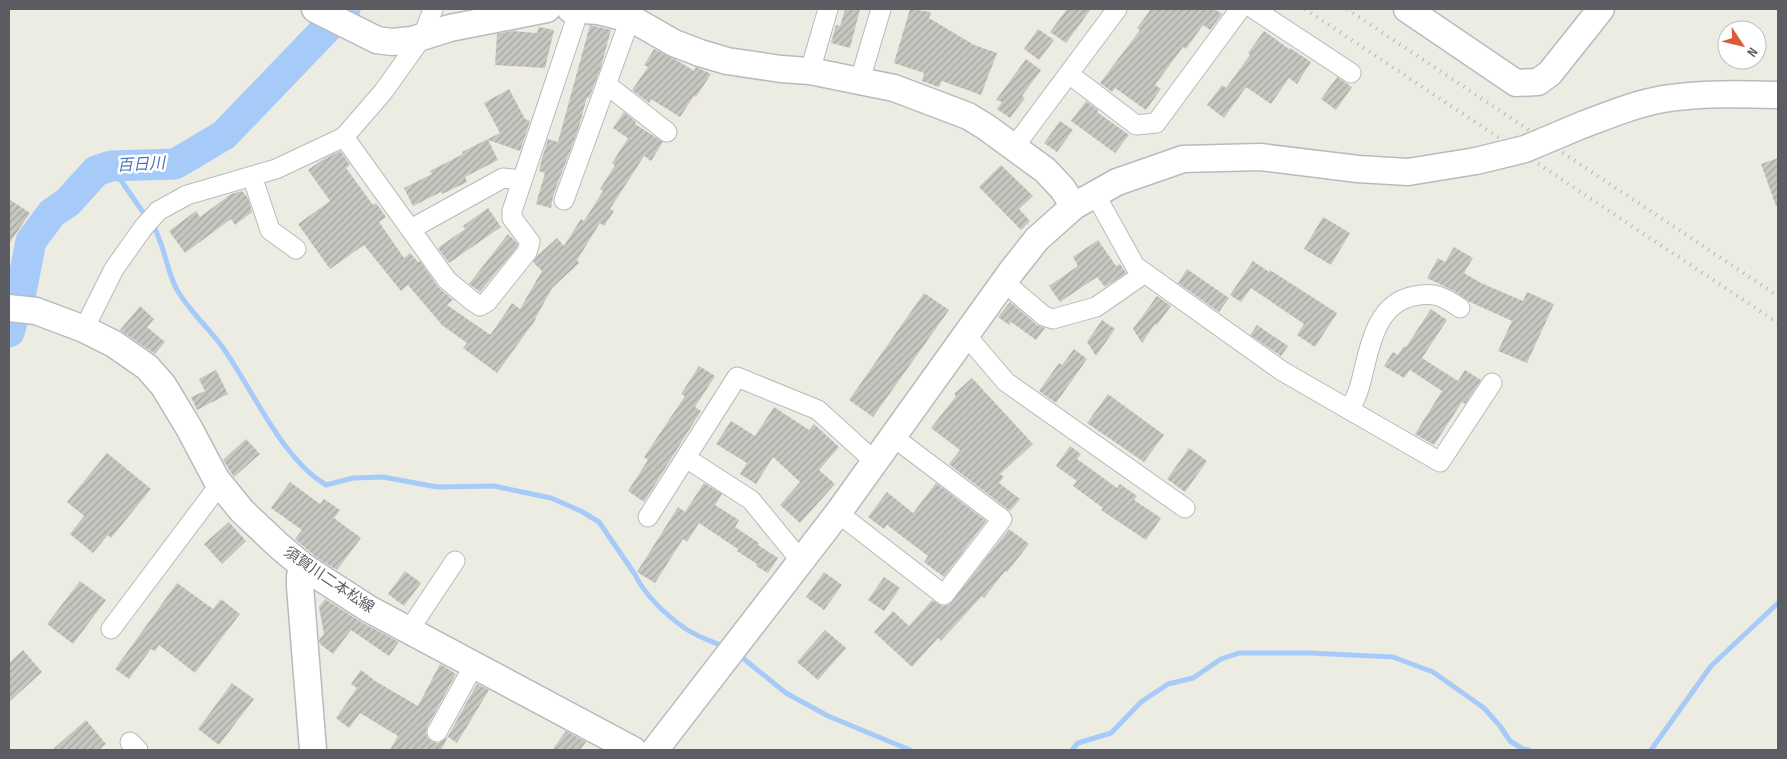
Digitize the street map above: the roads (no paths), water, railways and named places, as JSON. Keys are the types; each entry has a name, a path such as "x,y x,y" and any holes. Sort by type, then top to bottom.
{"street":[{"path":"315,9 377,40 392,42 412,40 450,28 547,9"},
{"path":"84,329 114,269 143,228 158,212 187,194 276,168 344,137 383,92 423,36 433,9"},
{"path":"344,137 447,280 480,306 487,302 527,252 530,242 512,218 512,211 575,9 598,11 630,19 700,54 727,61 781,70 810,71 860,80 894,88 968,116 1044,170 1062,188 1084,200 1135,266 1282,371 1440,462 1492,383"},
{"path":"810,71 828,9"},
{"path":"860,80 881,9"},
{"path":"1014,148 1118,9"},
{"path":"1069,74 1136,125 1156,123 1240,9"},
{"path":"1254,9 1351,73"},
{"path":"1407,9 1516,83 1538,82 1550,73 1601,9"},
{"path":"564,200 630,19"},
{"path":"606,84 667,132"},
{"path":"655,750 838,513 965,334 1037,239 1084,200 1117,182 1183,159 1260,157 1358,169 1408,172 1476,161 1525,149 1628,108 1663,99 1702,96 1778,95"},
{"path":"252,176 270,230 296,249"},
{"path":"411,229 502,178 522,180"},
{"path":"1004,282 1044,316 1053,319 1096,307 1145,273"},
{"path":"1350,410 1360,387 1367,349 1378,324 1390,307 1409,297 1426,294 1440,296 1460,308"},
{"name":"須賀川二本松線","path":"9,308 36,311 84,329 114,344 147,367 163,385 189,428 216,479 242,510 304,567 370,609 633,750"},
{"path":"965,334 1006,382 1185,508"},
{"path":"648,518 738,377 818,410 874,461"},
{"path":"838,513 944,596 1002,519 892,436"},
{"path":"686,458 751,500 800,561"},
{"path":"111,629 220,484"},
{"path":"410,630 455,561"},
{"path":"304,567 300,576 300,586 313,750"},
{"path":"437,732 474,665"}],"waterway":[{"name":"百日川","path":"9,332 20,297 31,241 52,213 68,202 96,171 111,166 175,164 224,135 345,9"},
{"path":"111,166 147,218"},
{"path":"152,224 173,281 181,296 233,362 281,440 295,458 326,485 353,478 383,477 437,487 494,486 551,498 581,511 599,522 644,589 657,604 686,629 725,647"},
{"path":"1651,750 1711,666 1778,603"},
{"path":"1072,750 1078,743 1111,733 1141,702 1168,684 1193,678 1221,659 1239,653 1310,653 1393,657 1433,672 1484,708 1510,741 1523,749 1529,750"},
{"path":"739,655 786,693 828,716 910,750"}],"railway":[{"path":"1305,9 1778,323"},
{"path":"1347,9 1778,296"}]}
